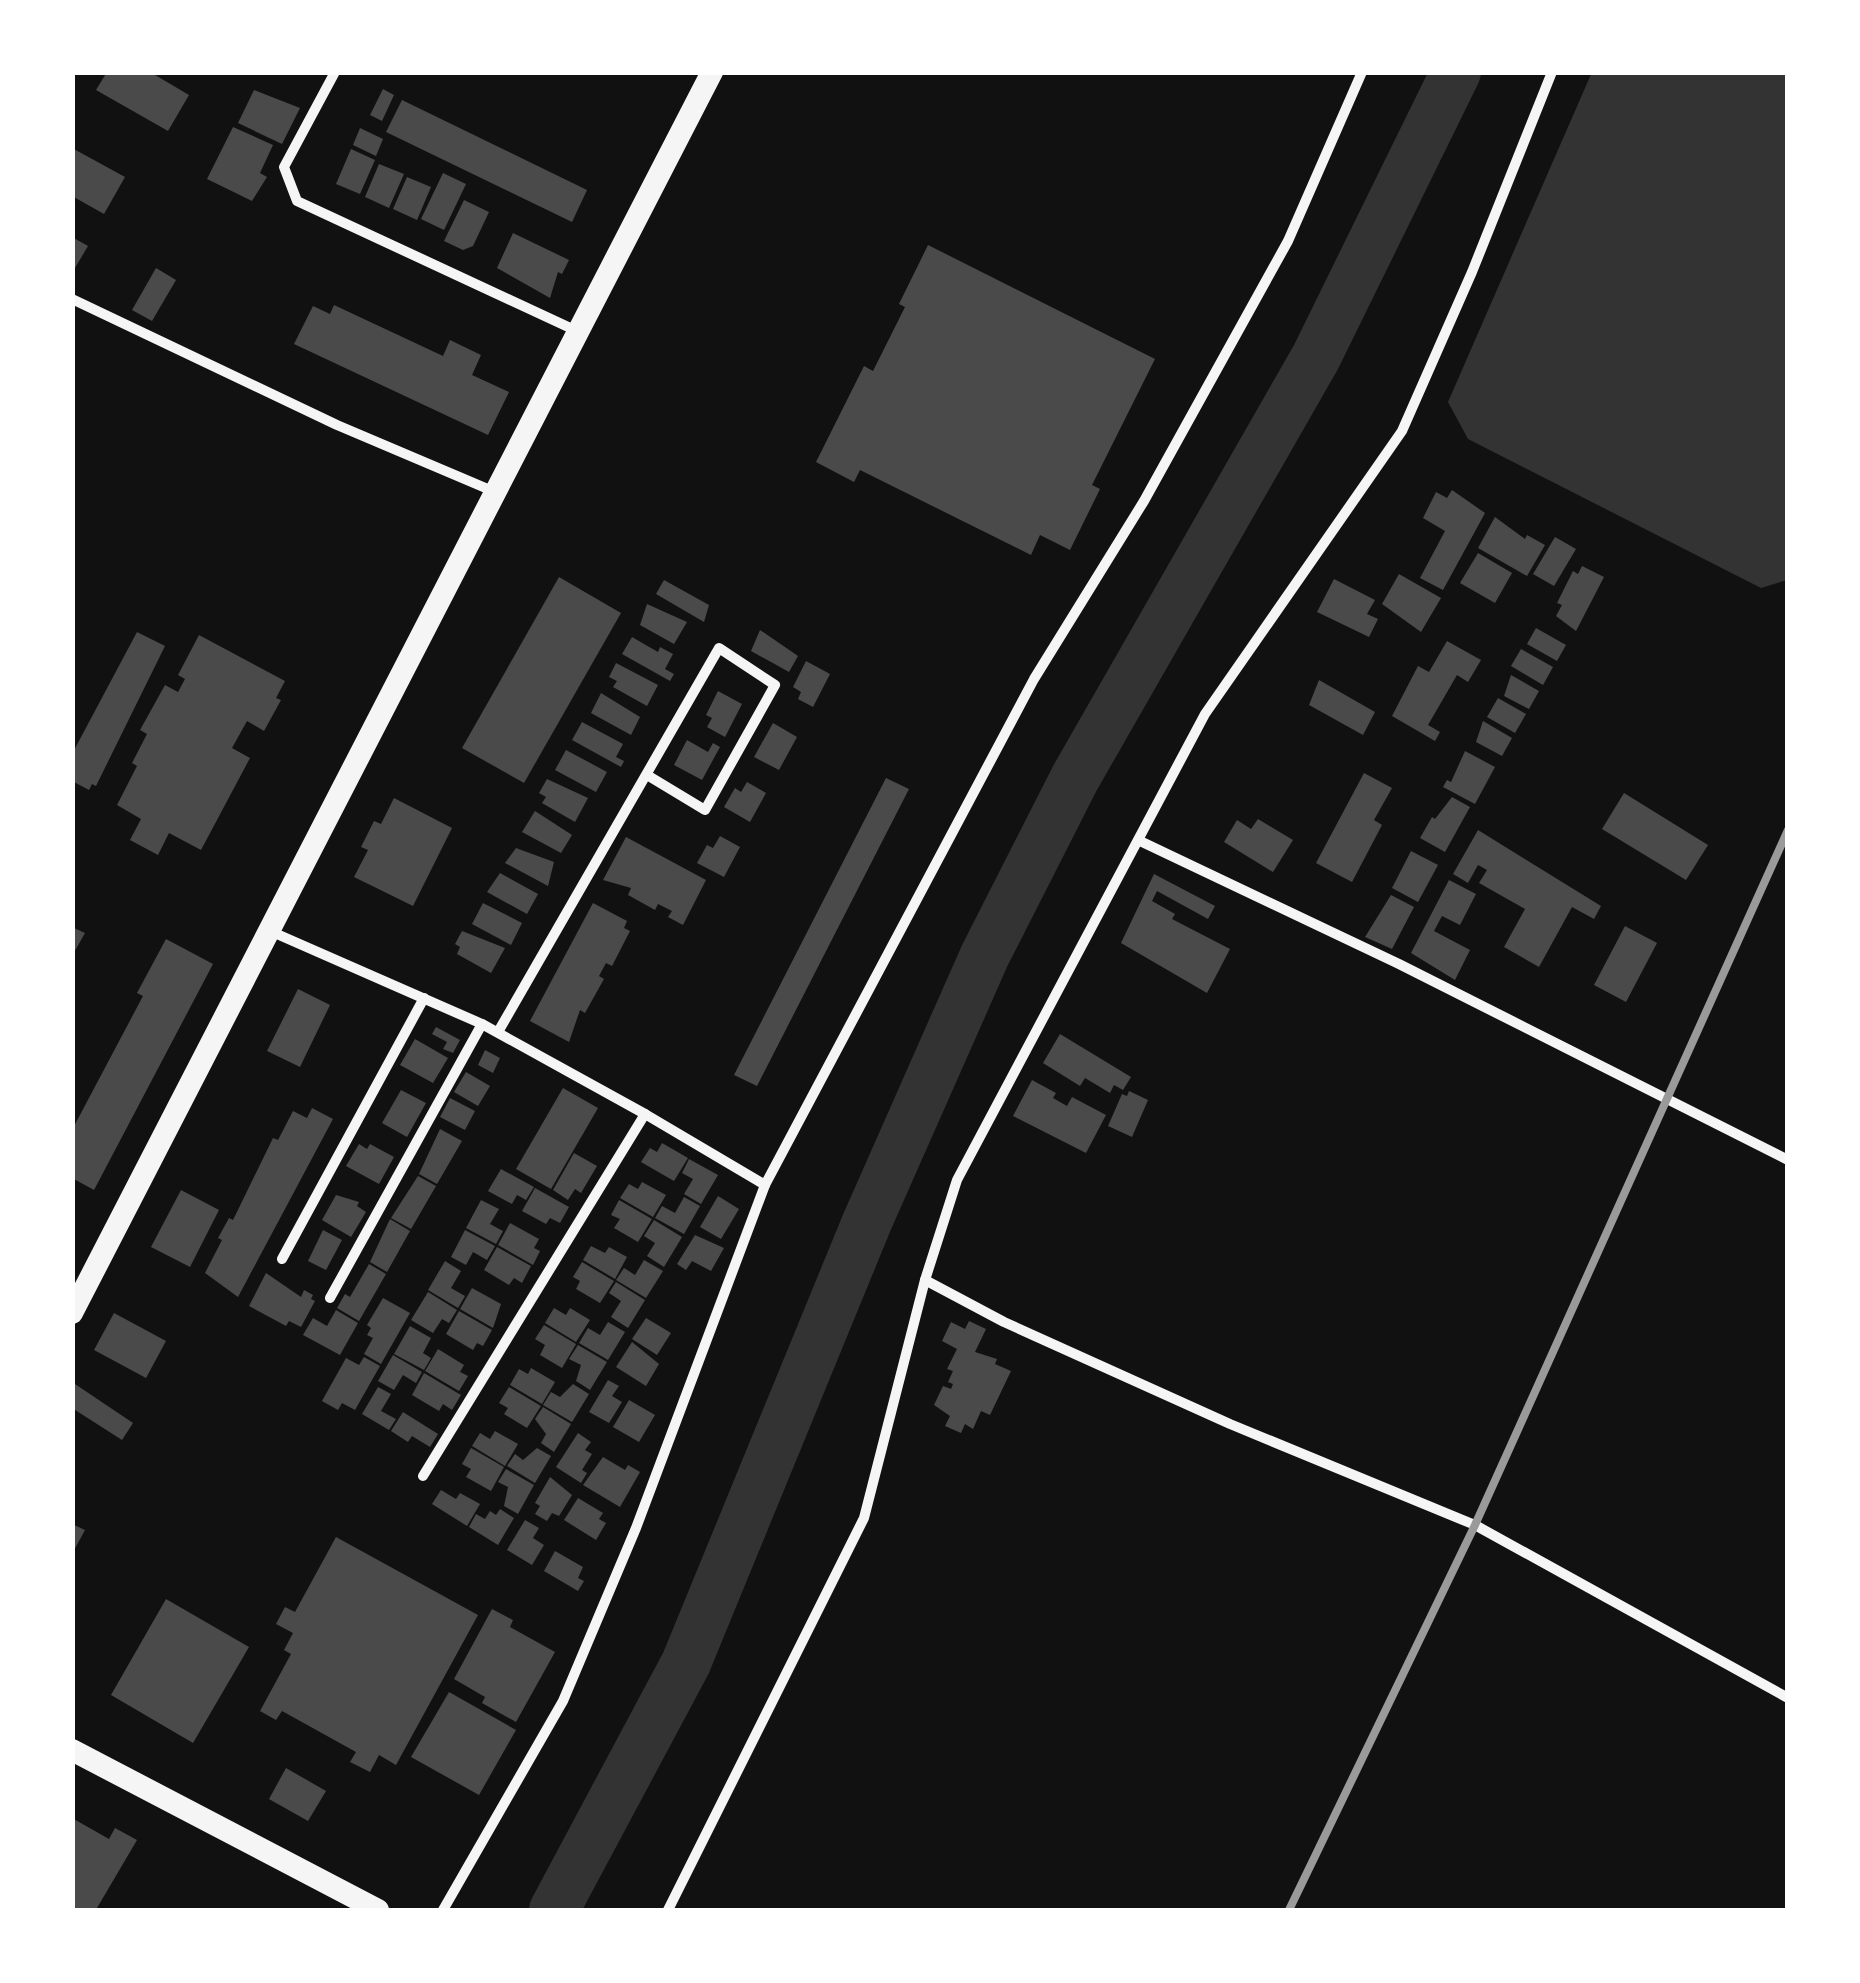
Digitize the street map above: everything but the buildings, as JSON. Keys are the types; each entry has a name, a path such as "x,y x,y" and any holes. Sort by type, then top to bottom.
{"main road":[{"path":"72,1314 712,72"},
{"path":"72,1750 368,1908"}],"street":[{"path":"334,72 284,167 297,201 578,332"},
{"path":"443,1910 563,1700 636,1528 766,1184 1034,680 1144,500 1288,241 1362,72"},
{"path":"668,1910 864,1518 925,1280 957,1180 1205,714 1402,431 1472,272 1552,72"},
{"path":"72,299 337,425 494,492"},
{"path":"498,1032 646,774 719,648 775,685 705,810 646,774"},
{"path":"1140,840 1399,964 1788,1160"},
{"path":"270,931 498,1032 766,1184"},
{"path":"282,1259 424,998"},
{"path":"330,1298 482,1024"},
{"path":"424,1476 645,1114"},
{"path":"925,1280 1004,1322 1230,1424 1476,1525 1788,1698"}],"shaded area":[{"path":"1592,72 1787,73 1787,580 1761,588 1468,439 1448,402"}],"waterway":[{"path":"554,1910 686,1663 867,1222 985,955 1075,778 1316,357 1456,72"}],"railway":[{"path":"1289,1910 1475,1525 1788,830"}]}
